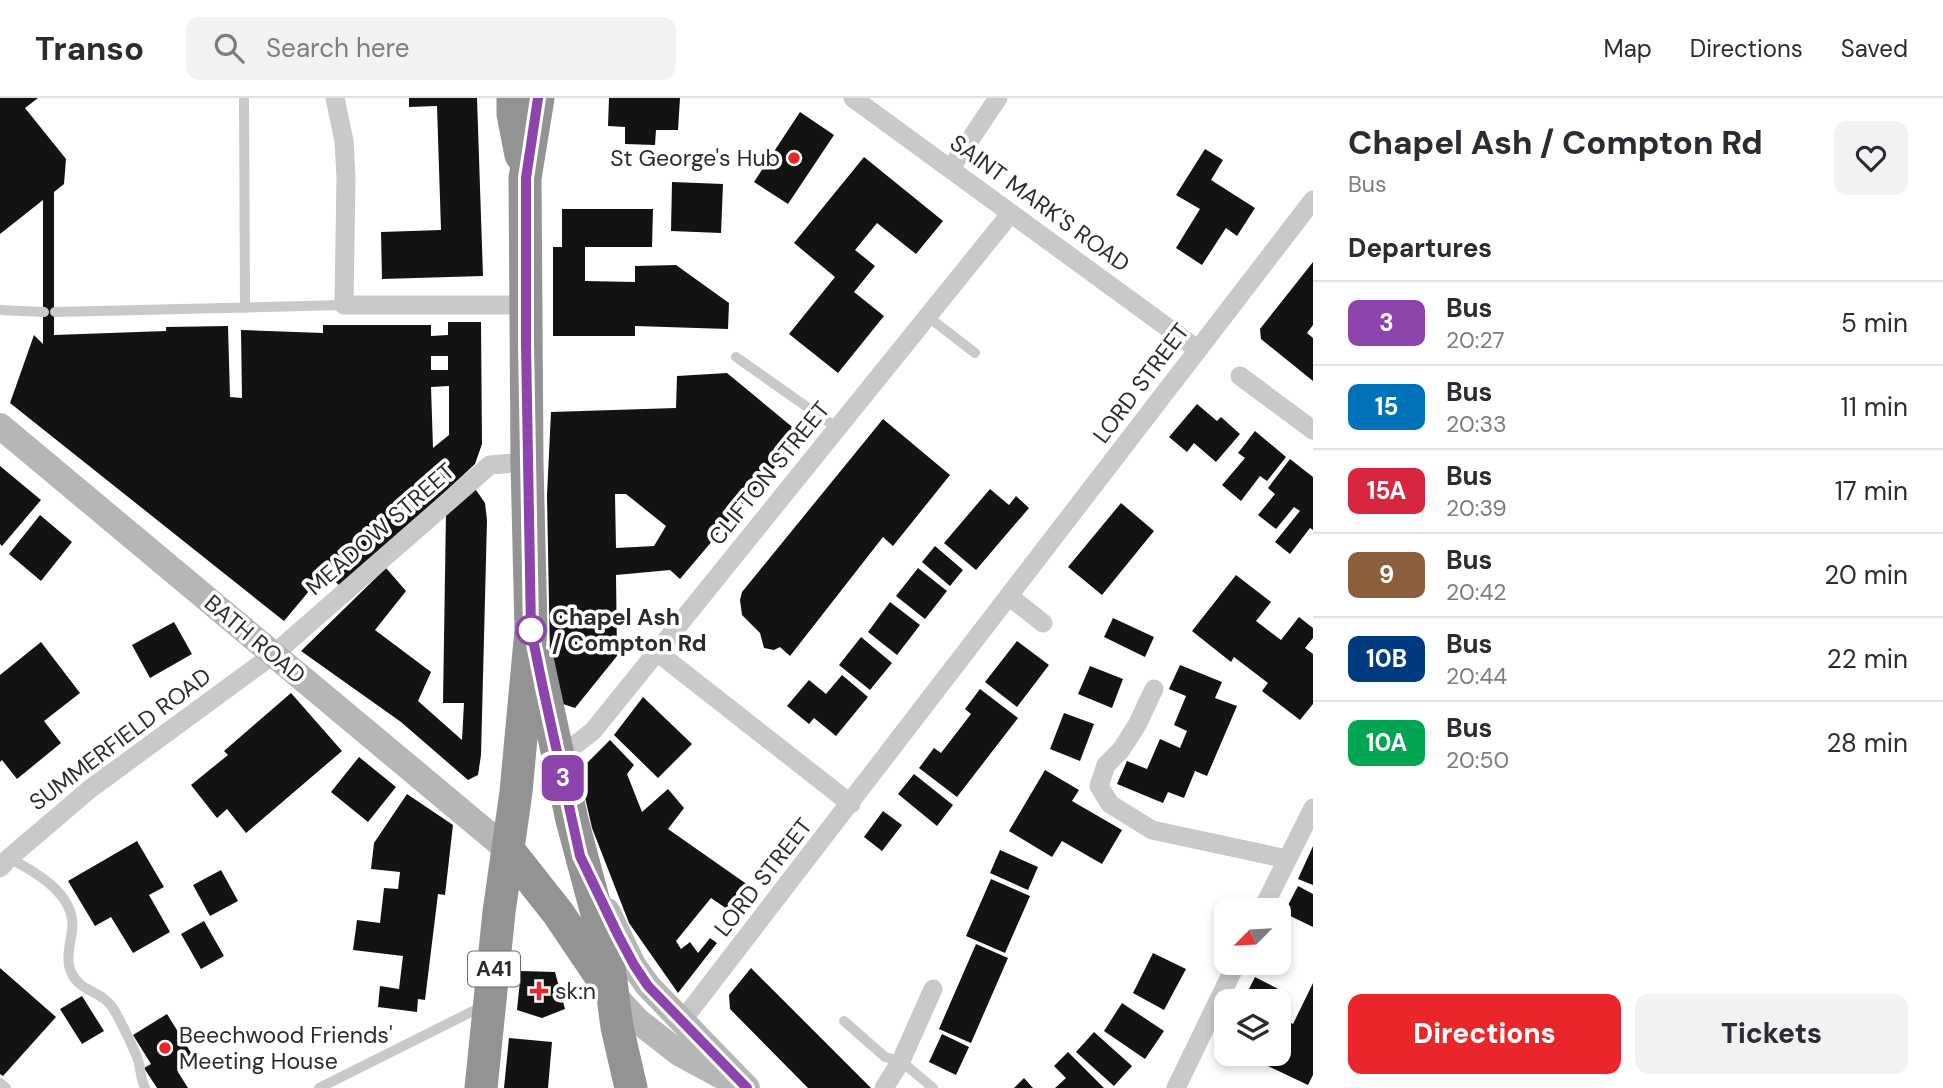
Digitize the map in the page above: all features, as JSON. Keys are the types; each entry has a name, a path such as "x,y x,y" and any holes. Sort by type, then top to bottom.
{"highway":[{"name":"A41","path":"513,98 513,114 526,178"},
{"name":"A41","path":"481,1088 499,912 509,851 531,630 527,462 526,178 538,98"},
{"path":"531,630 580,856 607,951 617,1027 631,1088"},
{"path":"509,851 558,913 611,992"}],"street":[{"path":"335,98 344,141 346,177 344,305 526,305"},
{"name":"SAINT MARK'S ROAD","path":"855,98 1197,349"},
{"path":"951,168 998,98"},
{"name":"LORD STREET","path":"682,1021 884,762 1313,200"},
{"name":"CLIFTON STREET","path":"557,752 575,745 593,731 1011,213"},
{"path":"1240,376 1313,430"},
{"name":"BATH ROAD","path":"0,426 509,851"},
{"name":"MEADOW STREET","path":"274,654 490,465 527,462"},
{"path":"1010,597 1044,623"},
{"path":"657,652 850,804"},
{"name":"SUMMERFIELD ROAD","path":"4,863 90,789 274,654"},
{"path":"1154,690 1121,750 1105,765 1099,786 1110,804 1152,830 1287,859"},
{"path":"1268,898 1313,808"},
{"path":"580,856 634,965 648,986 745,1088"},
{"path":"1176,1088 1231,975"},
{"path":"884,1088 901,1061 933,989"},
{"path":"611,992 638,1021 679,1053 745,1088"}],"lane":[{"path":"244,98 245,308"},
{"path":"0,310 49,312 344,305"},
{"path":"927,316 975,353"},
{"path":"736,358 837,428"},
{"path":"4,863 30,869 68,905 73,925 69,955 71,973 77,982 112,1006 138,1059 145,1088"},
{"path":"319,1088 491,1002"},
{"path":"844,1021 885,1057 901,1061 933,1088"},
{"path":"0,1083 6,1088"}],"building":[{"path":"0,98 38,98 25,108 66,159 64,184 54,192 54,335 166,331 166,327 228,326 230,397 242,398 241,330 323,333 323,325 431,325 431,336 448,335 448,322 481,322 482,444 475,464 342,588 325,572 284,621 10,403 34,335 43,344 43,200 0,234","holes":["431,356 448,356 448,370 431,370","449,386 449,435 433,448 431,387"]},
{"path":"409,98 477,98 483,276 382,279 381,232 441,230 437,106 409,107"},
{"path":"609,98 680,98 678,130 656,130 655,145 625,144 625,127 608,126"},
{"name":"St George's Hub","path":"800,112 834,135 788,204 754,182"},
{"path":"1205,149 1223,160 1211,180 1255,208 1237,236 1226,228 1202,265 1176,248 1200,209 1176,195"},
{"path":"864,157 943,221 916,254 877,223 855,250 875,266 854,292 884,316 838,373 789,334 835,277 794,243"},
{"path":"672,182 723,184 721,233 671,231"},
{"path":"562,209 653,209 652,247 585,247 585,281 635,282 635,266 676,265 729,303 728,329 635,326 635,336 553,336 553,247 562,247"},
{"path":"1313,262 1313,325 1307,333 1313,338 1313,381 1261,339 1260,329"},
{"path":"727,373 802,435 680,579 670,570 616,575 617,656 575,708 560,703 550,657 547,495 551,412 676,408 677,376","holes":["615,494 626,494 666,526 654,546 616,548"]},
{"path":"1197,404 1217,421 1221,417 1240,434 1216,462 1194,443 1187,452 1169,437"},
{"path":"883,419 950,475 893,546 883,537 790,656 780,647 774,650 764,648 760,633 742,615 742,592"},
{"path":"1255,431 1286,457 1267,481 1260,476 1241,501 1222,485 1245,458 1238,453"},
{"path":"1290,459 1313,477 1313,530 1310,528 1290,554 1275,542 1300,511 1294,507 1276,529 1258,515 1275,494 1268,488"},
{"path":"0,466 41,500 2,546 0,544"},
{"path":"990,489 1009,505 1016,496 1029,508 976,570 944,543"},
{"path":"465,490 476,490 485,503 487,520 481,755 478,775 468,780 401,722 301,651 386,568 406,591 375,630 431,672 418,701 462,740 464,703 443,703 446,511"},
{"path":"1121,503 1154,531 1102,595 1068,567"},
{"path":"40,515 72,542 41,581 9,554"},
{"path":"935,546 963,570 950,586 922,562"},
{"path":"918,568 947,591 925,619 896,596"},
{"path":"1236,575 1271,602 1256,621 1281,640 1299,617 1313,628 1313,638 1305,648 1313,654 1313,704 1300,720 1262,691 1268,683 1234,657 1231,662 1192,631"},
{"path":"890,602 920,625 897,655 868,632"},
{"path":"1113,618 1154,637 1145,657 1104,637"},
{"path":"174,622 192,654 150,678 132,645"},
{"path":"861,637 892,663 870,690 839,665"},
{"path":"1017,641 1049,665 1017,707 985,682"},
{"path":"41,642 80,693 44,721 61,743 17,779 2,760 0,762 0,675"},
{"path":"1180,665 1222,682 1215,698 1237,706 1207,776 1195,771 1184,798 1168,792 1163,803 1117,784 1127,761 1147,769 1160,739 1180,748 1187,731 1174,725 1186,696 1169,689"},
{"path":"1090,666 1123,679 1112,708 1078,694"},
{"path":"842,675 868,697 836,736 814,718 809,724 787,706 809,680 826,694"},
{"path":"980,689 1018,718 957,797 919,768 934,748 941,753 971,714 965,709"},
{"path":"291,693 342,751 246,833 227,809 217,818 191,785 228,755 224,751"},
{"path":"643,697 692,744 658,778 614,735"},
{"path":"1064,713 1094,724 1080,761 1050,749"},
{"path":"610,740 634,765 627,774 642,812 668,789 684,808 668,829 748,885 730,911 711,898 676,941 681,949 690,942 698,953 710,938 717,943 678,993 629,923 592,828 579,771"},
{"path":"359,757 396,787 368,822 331,792"},
{"path":"1045,770 1079,790 1072,801 1122,830 1102,864 1062,841 1052,857 1009,831"},
{"path":"914,774 953,805 937,826 898,794"},
{"path":"407,794 453,825 445,895 438,894 425,1000 418,999 417,1012 378,1007 380,986 399,989 403,956 353,950 357,920 380,923 384,888 398,889 400,872 371,869 374,843"},
{"path":"883,811 902,825 882,851 864,837"},
{"path":"137,841 164,887 149,895 170,932 133,953 111,917 95,926 68,881"},
{"path":"1313,846 1313,885 1298,879"},
{"path":"1000,850 1038,867 1028,890 990,873"},
{"path":"221,870 238,901 210,916 193,885"},
{"path":"991,879 1030,896 1005,953 966,936"},
{"path":"1298,886 1313,894 1313,927 1292,917 1292,898"},
{"path":"204,921 224,956 201,969 181,934"},
{"path":"976,944 1008,958 971,1043 939,1029"},
{"path":"1153,953 1186,969 1164,1010 1133,993"},
{"path":"0,968 56,1017 3,1076 0,1074"},
{"path":"751,968 871,1088 808,1088 730,1009 729,995"},
{"name":"sk:n","path":"521,971 555,972 565,1009 542,1018 517,1010"},
{"path":"1255,977 1278,989 1249,989"},
{"path":"1313,983 1313,1075 1308,1085 1268,1066 1291,1066 1291,1023 1293,1024"},
{"path":"82,996 104,1031 82,1044 60,1009"},
{"path":"1122,1003 1164,1031 1145,1059 1104,1031"},
{"name":"Beechwood Friends' Meeting House","path":"167,1014 196,1061 178,1072 188,1088 157,1088 144,1068 151,1064 133,1035"},
{"path":"1094,1032 1132,1066 1114,1086 1076,1052"},
{"path":"942,1034 969,1047 956,1075 929,1062"},
{"path":"509,1038 552,1042 548,1088 504,1088"},
{"path":"1068,1052 1104,1088 1055,1088 1066,1078 1054,1066"},
{"path":"1024,1078 1033,1088 1014,1088"}],"bus line":[{"name":"3","path":"538,98 526,178 527,462 531,630 544,693 580,856 618,935 648,986 747,1088"}],"place":[{"name":"St George's Hub","path":"794,158"},
{"name":"Chapel Ash / Compton Rd","path":"531,630"},
{"name":"sk:n","path":"539,991"},
{"name":"Beechwood Friends' Meeting House","path":"165,1048"}]}
